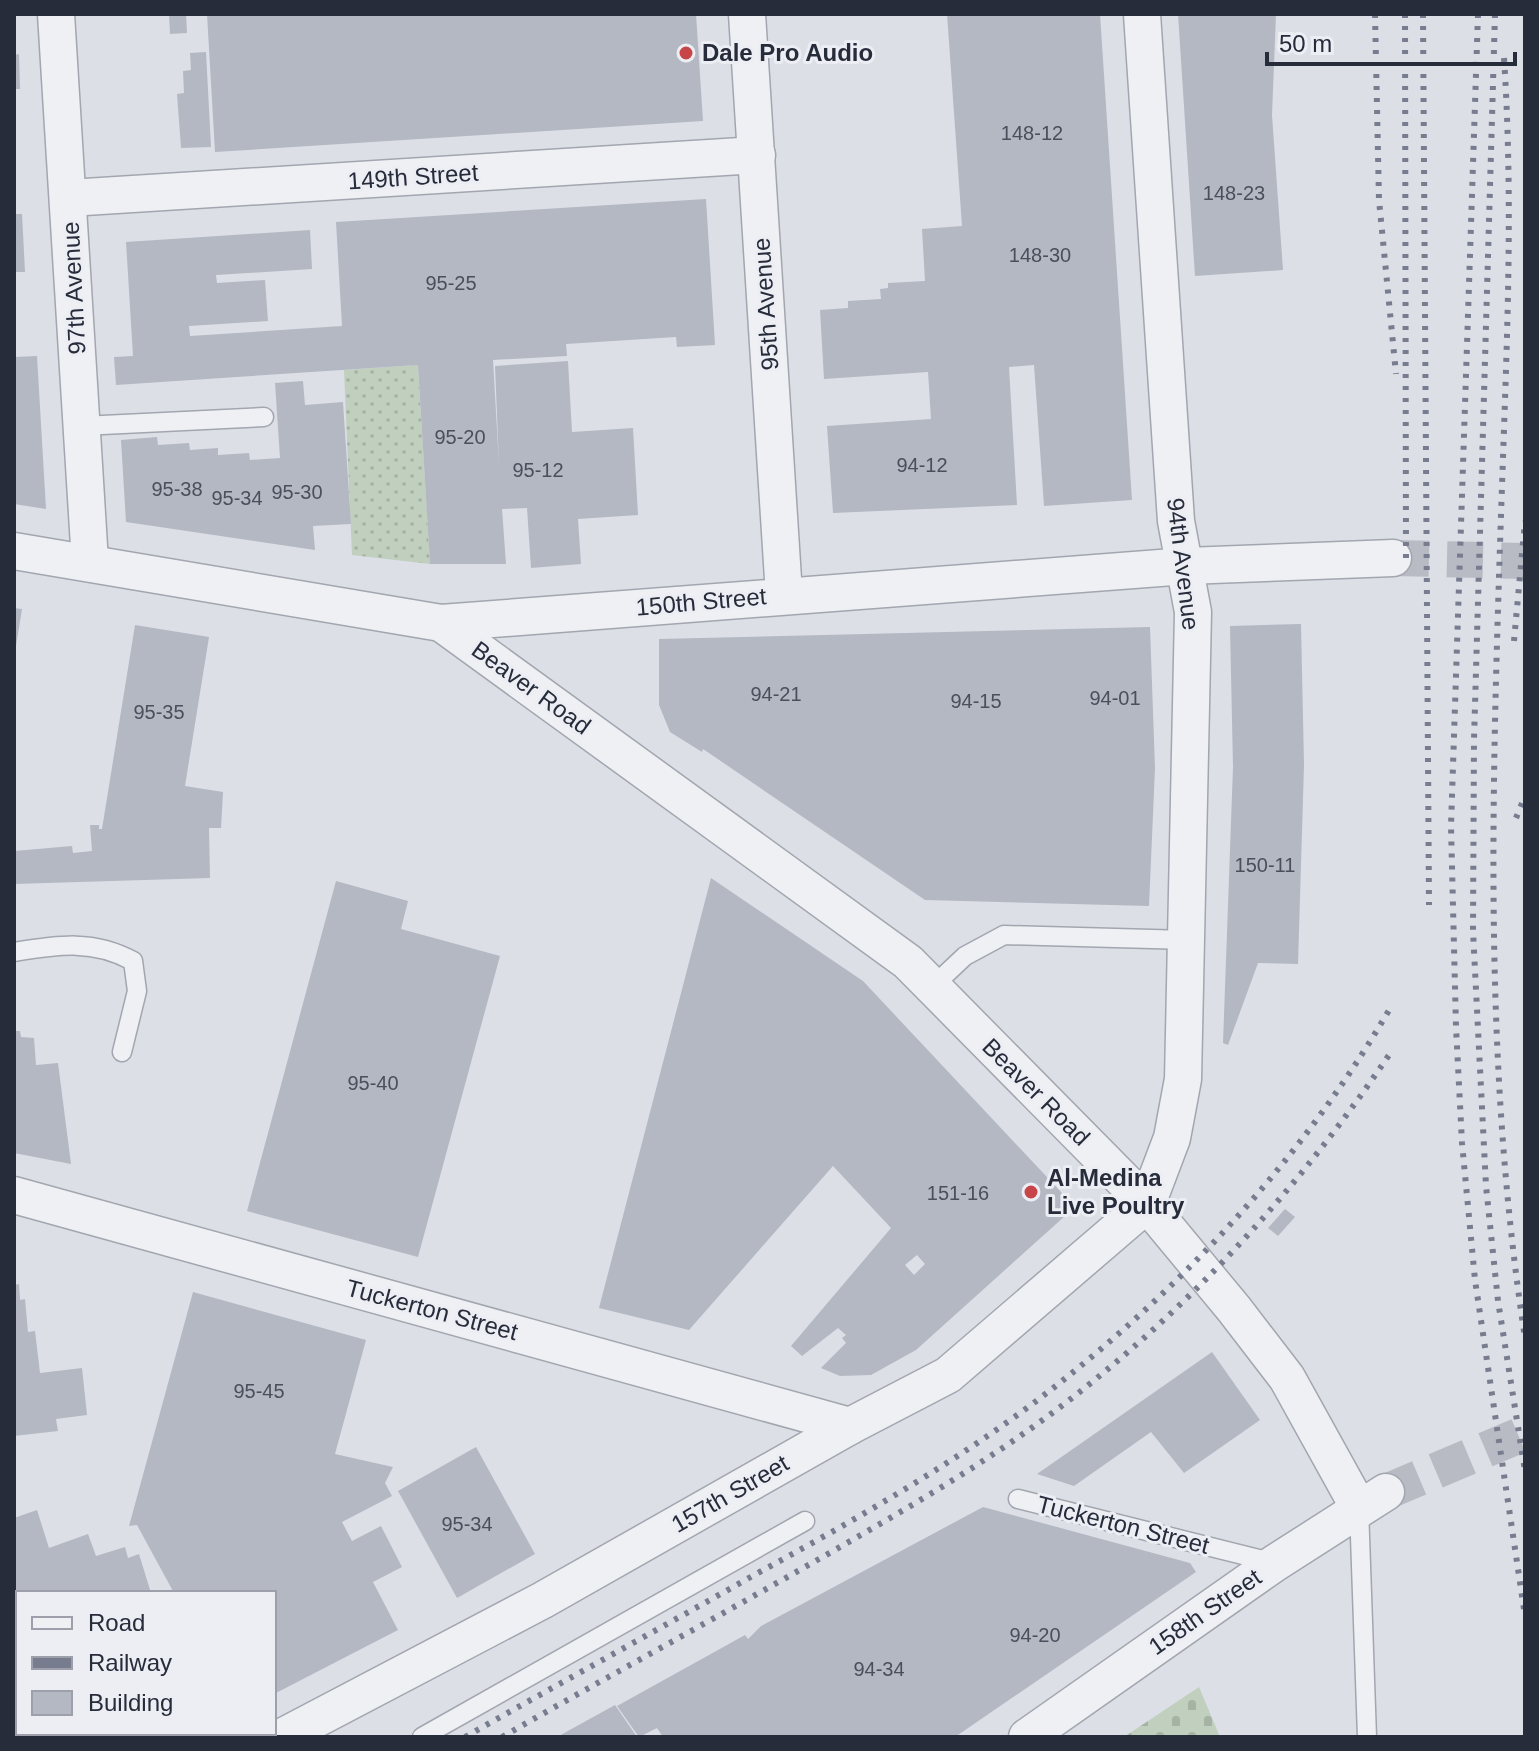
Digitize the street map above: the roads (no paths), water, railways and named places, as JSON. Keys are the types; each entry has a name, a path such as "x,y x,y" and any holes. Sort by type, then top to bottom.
{"street":[{"name":"97th Avenue","path":"56,14 90,562"},
{"name":"95th Avenue","path":"747,14 784,595"},
{"name":"94th Avenue","path":"1142,14 1176,521 1193,612 1183,1079 1172,1138 1147,1204"},
{"name":"149th Street","path":"69,198 757,155"},
{"name":"150th Street","path":"14,551 441,623 1186,566 1393,558"},
{"name":"Beaver Road","path":"441,623 908,962 1147,1204 1287,1378 1373,1500"},
{"name":"Tuckerton Street","path":"14,1195 850,1426"},
{"name":"157th Street","path":"282,1737 543,1600 850,1426 948,1375 1147,1204"},
{"name":"158th Street","path":"1027,1737 1275,1563 1373,1500"}],"lane":[{"path":"82,426 264,417"},
{"path":"932,987 965,956 1004,935 1188,940"},
{"path":"14,952 56,946 107,947 133,961 137,991 122,1052"},
{"name":"Tuckerton Street","path":"1018,1499 1275,1563"},
{"name":"Beaver Road","path":"1367,1737 1373,1500"},
{"path":"422,1737 805,1521"}],"tunnel":[{"path":"1393,558 1525,561"},
{"path":"1386,1492 1525,1433"}],"railway":[{"path":"1375,14 1379,200 1396,374"},
{"path":"1405,14 1406,564"},
{"path":"1423,14 1429,905"},
{"path":"1478,14 1451,826 1456,1027 1462,1143 1475,1280 1525,1616"},
{"path":"1495,14 1474,740 1473,931 1486,1186 1498,1301 1525,1471"},
{"path":"1504,58 1508,286 1495,721 1494,927 1502,1133 1525,1338"},
{"path":"1514,641 1525,521"},
{"path":"1516,818 1525,796"},
{"path":"465,1737 865,1513 936,1470 1039,1399 1141,1314 1235,1219 1319,1116 1392,1005"},
{"path":"502,1737 892,1517 1001,1449 1070,1400 1184,1301 1260,1222 1329,1138 1393,1049"}],"place":[{"name":"Dale Pro Audio","path":"686,53"},
{"name":"Al-Medina Live Poultry","path":"1031,1192"}]}
